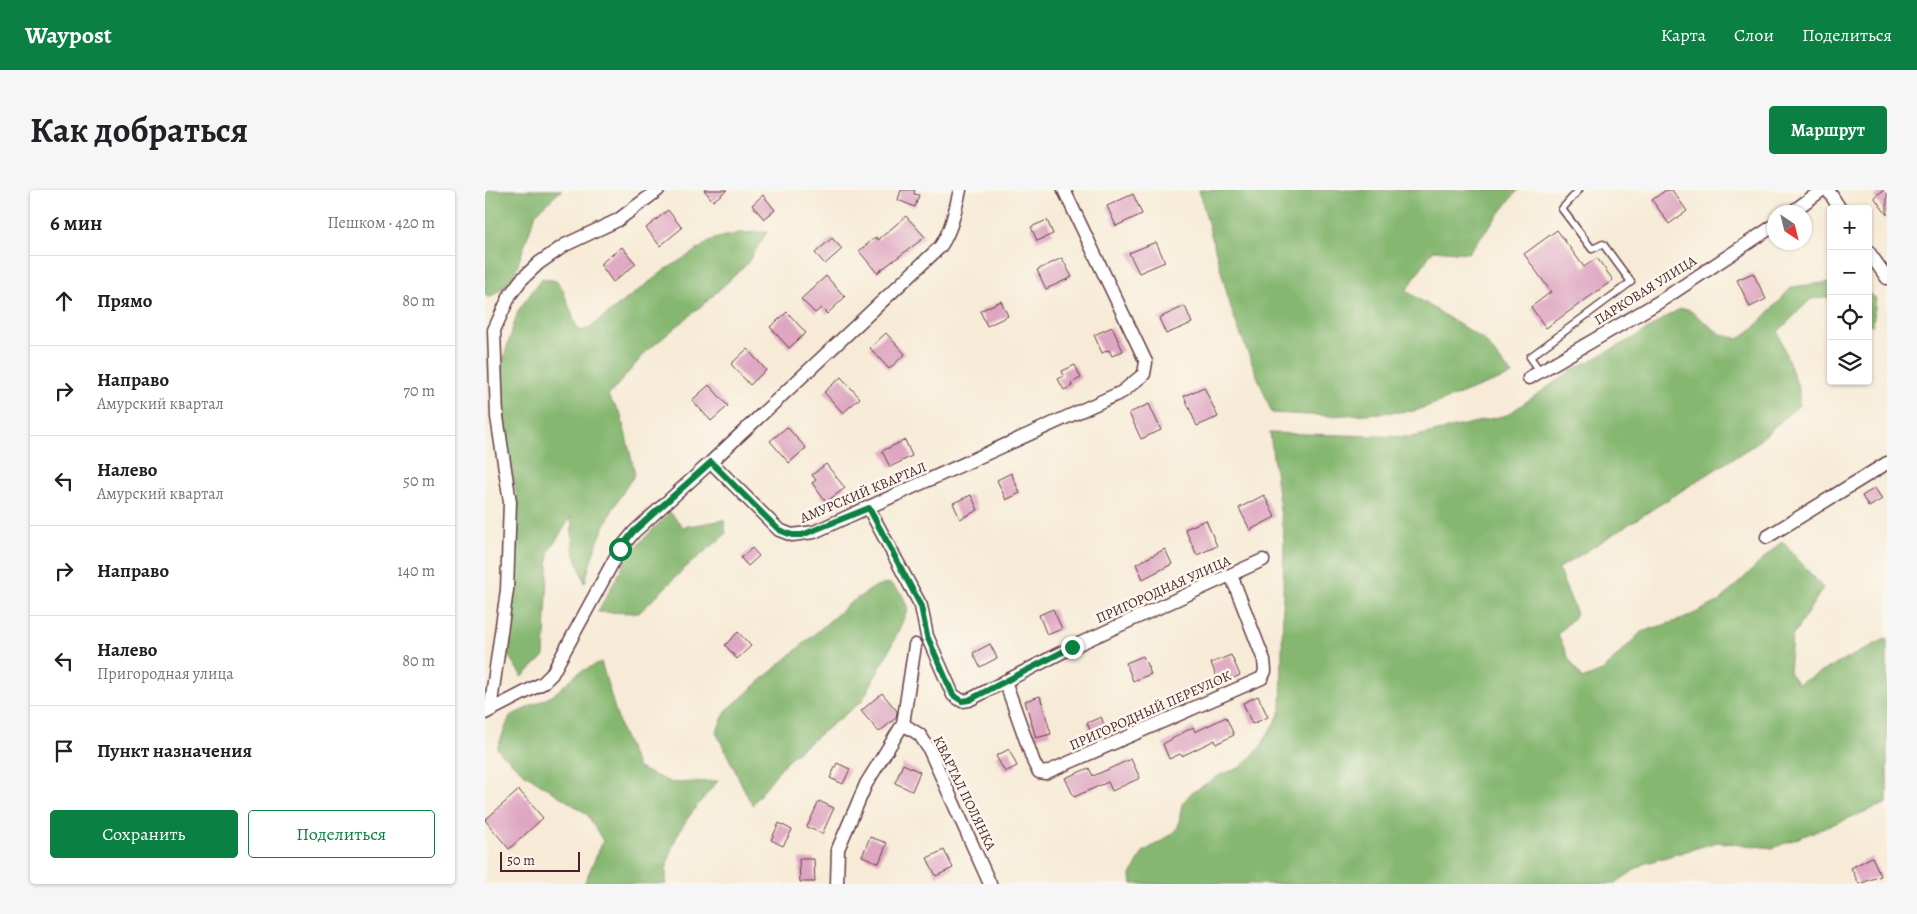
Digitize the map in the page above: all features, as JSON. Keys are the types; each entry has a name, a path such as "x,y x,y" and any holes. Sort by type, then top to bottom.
{"street":[{"path":"487,711 507,590 510,502 497,417 494,330 511,295 521,280 539,263 565,245 618,220 658,190"},
{"path":"487,711 543,683 552,674 620,549 633,532 711,462 940,246 949,232 960,190"},
{"name":"АМУРСКИЙ КВАРТАЛ","path":"711,462 779,530 792,535 814,532 1121,392 1144,374 1145,362 1065,190"},
{"path":"1802,205 1822,190"},
{"path":"1828,190 1837,205"},
{"name":"ПАРКОВАЯ УЛИЦА","path":"1535,374 1659,302 1767,230"},
{"path":"1872,256 1887,278"},
{"path":"1767,537 1887,463"},
{"name":"ПРИГОРОДНАЯ УЛИЦА","path":"869,508 921,606 927,636 953,695 962,701 969,700 1072,647 1263,560"},
{"name":"ПРИГОРОДНЫЙ ПЕРЕУЛОК","path":"1005,681 1034,763 1039,772 1045,773 1262,678 1265,671 1264,660 1231,575"},
{"path":"837,884 838,849 866,784 903,724 915,645"},
{"name":"КВАРТАЛ ПОЛЯНКА","path":"903,724 920,735 929,749 990,884"}],"lane":[{"path":"1535,374 1530,357 1631,282 1603,244 1593,249 1562,209 1579,190"}],"green space":[{"path":"485,190 562,190 536,213 514,275 505,286 489,298 485,295"},
{"path":"1199,190 1518,190 1468,253 1433,250 1406,291 1484,340 1512,375 1415,411 1329,416 1272,413 1233,315"},
{"path":"767,232 746,265 706,302 647,351 608,396 621,415 635,474 604,526 593,554 585,583 573,549 571,517 549,551 544,656 522,677 507,653 518,503 506,439 501,367 518,311 542,278 556,281 562,288 577,328 582,331 589,328 665,270 714,239 739,233"},
{"path":"1827,283 1827,297 1811,299 1778,332 1799,390 1799,405 1754,445 1558,569 1577,614 1558,634 1568,657 1582,679 1602,671 1641,632 1683,619 1720,601 1782,541 1823,588 1792,637 1789,672 1798,684 1887,638 1887,803 1773,848 1717,842 1643,864 1614,884 1132,884 1131,875 1143,852 1171,835 1178,827 1182,804 1190,794 1220,775 1239,768 1248,760 1261,746 1281,711 1284,540 1270,433 1412,437 1507,415 1571,371 1637,336 1679,309 1688,309 1720,334 1739,339 1755,327 1792,287"},
{"path":"1872,296 1876,298 1872,325"},
{"path":"670,512 683,527 724,520 726,534 685,568 639,613 598,612 630,553"},
{"path":"889,583 902,594 908,609 890,649 862,701 787,760 752,805 716,732 726,711 849,604 873,588"},
{"path":"601,662 621,730 638,768 672,783 718,781 681,828 670,854 666,884 584,884 603,841 587,814 522,772 497,749 510,716 552,696 578,673"}],"building":[{"path":"704,190 727,190 713,201"},
{"path":"901,190 915,190 914,194 919,195 915,207 898,200"},
{"path":"1666,190 1672,190 1687,211 1669,224 1652,200"},
{"path":"1887,190 1887,215 1874,197"},
{"path":"1133,194 1142,214 1116,226 1107,206"},
{"path":"763,195 775,210 764,219 752,205"},
{"path":"668,210 682,228 660,246 646,228"},
{"path":"906,216 925,237 877,273 859,251 876,237 878,240"},
{"path":"1047,220 1053,234 1037,241 1031,227"},
{"path":"1557,230 1584,267 1597,258 1613,280 1546,328 1531,307 1551,292 1524,254"},
{"path":"832,238 842,249 825,264 815,253"},
{"path":"1156,242 1165,262 1139,273 1129,253"},
{"path":"622,247 636,264 613,282 600,264"},
{"path":"1062,258 1072,277 1046,289 1037,270"},
{"path":"1753,273 1766,299 1750,307 1737,280"},
{"path":"826,276 845,297 827,314 821,308 815,313 801,299"},
{"path":"1001,301 1008,316 987,326 980,311"},
{"path":"1185,306 1192,323 1166,334 1159,318"},
{"path":"787,312 806,333 789,348 770,327"},
{"path":"1112,327 1123,351 1112,356 1109,350 1102,353 1094,335"},
{"path":"886,333 905,354 889,369 870,348"},
{"path":"747,349 766,370 750,385 731,364"},
{"path":"1075,365 1081,378 1071,383 1072,386 1064,390 1058,379 1064,376 1062,371"},
{"path":"841,377 860,398 843,413 824,392"},
{"path":"709,385 728,406 711,421 692,400"},
{"path":"1204,387 1218,417 1197,426 1184,396"},
{"path":"1149,404 1161,430 1141,439 1129,413"},
{"path":"787,427 806,448 789,463 770,441"},
{"path":"905,440 912,456 890,467 882,451"},
{"path":"826,464 845,488 826,502 812,483 816,480 812,475"},
{"path":"1011,473 1020,493 1006,500 997,480"},
{"path":"1875,488 1882,499 1869,507 1862,496"},
{"path":"971,495 978,510 960,519 953,503"},
{"path":"1264,495 1275,517 1250,530 1239,508"},
{"path":"1206,520 1217,546 1197,555 1185,529"},
{"path":"752,548 759,556 748,566 741,558"},
{"path":"1165,549 1172,564 1143,579 1136,564"},
{"path":"1053,609 1062,629 1047,635 1039,615"},
{"path":"738,632 751,646 737,659 725,645"},
{"path":"990,644 997,658 980,667 973,653"},
{"path":"1231,655 1240,675 1220,685 1211,663"},
{"path":"1143,656 1151,674 1133,681 1126,663"},
{"path":"882,693 897,711 896,718 879,732 861,711"},
{"path":"1040,696 1051,734 1036,738 1025,701"},
{"path":"1258,696 1268,717 1252,724 1243,703"},
{"path":"1101,717 1107,731 1093,737 1087,723"},
{"path":"1226,717 1234,735 1216,744 1215,740 1182,756 1180,754 1169,759 1163,744 1193,727 1195,732"},
{"path":"1009,749 1017,766 1005,772 996,756"},
{"path":"1131,759 1140,778 1112,791 1108,782 1074,797 1065,778 1089,768 1093,776"},
{"path":"837,763 850,769 843,784 830,778"},
{"path":"903,764 920,772 912,791 895,783"},
{"path":"519,790 543,818 509,849 485,820"},
{"path":"819,801 834,808 822,834 807,827"},
{"path":"779,823 792,830 783,846 771,840"},
{"path":"870,837 887,843 879,863 862,856"},
{"path":"944,850 953,868 936,876 927,858"},
{"path":"1872,857 1881,876 1859,884 1851,868"},
{"path":"799,859 814,859 815,882 800,882"}],"route":[{"path":"620,549 633,532 711,462 779,530 792,535 814,532 869,508 921,606 927,636 953,695 962,701 969,700 1072,647"}]}
